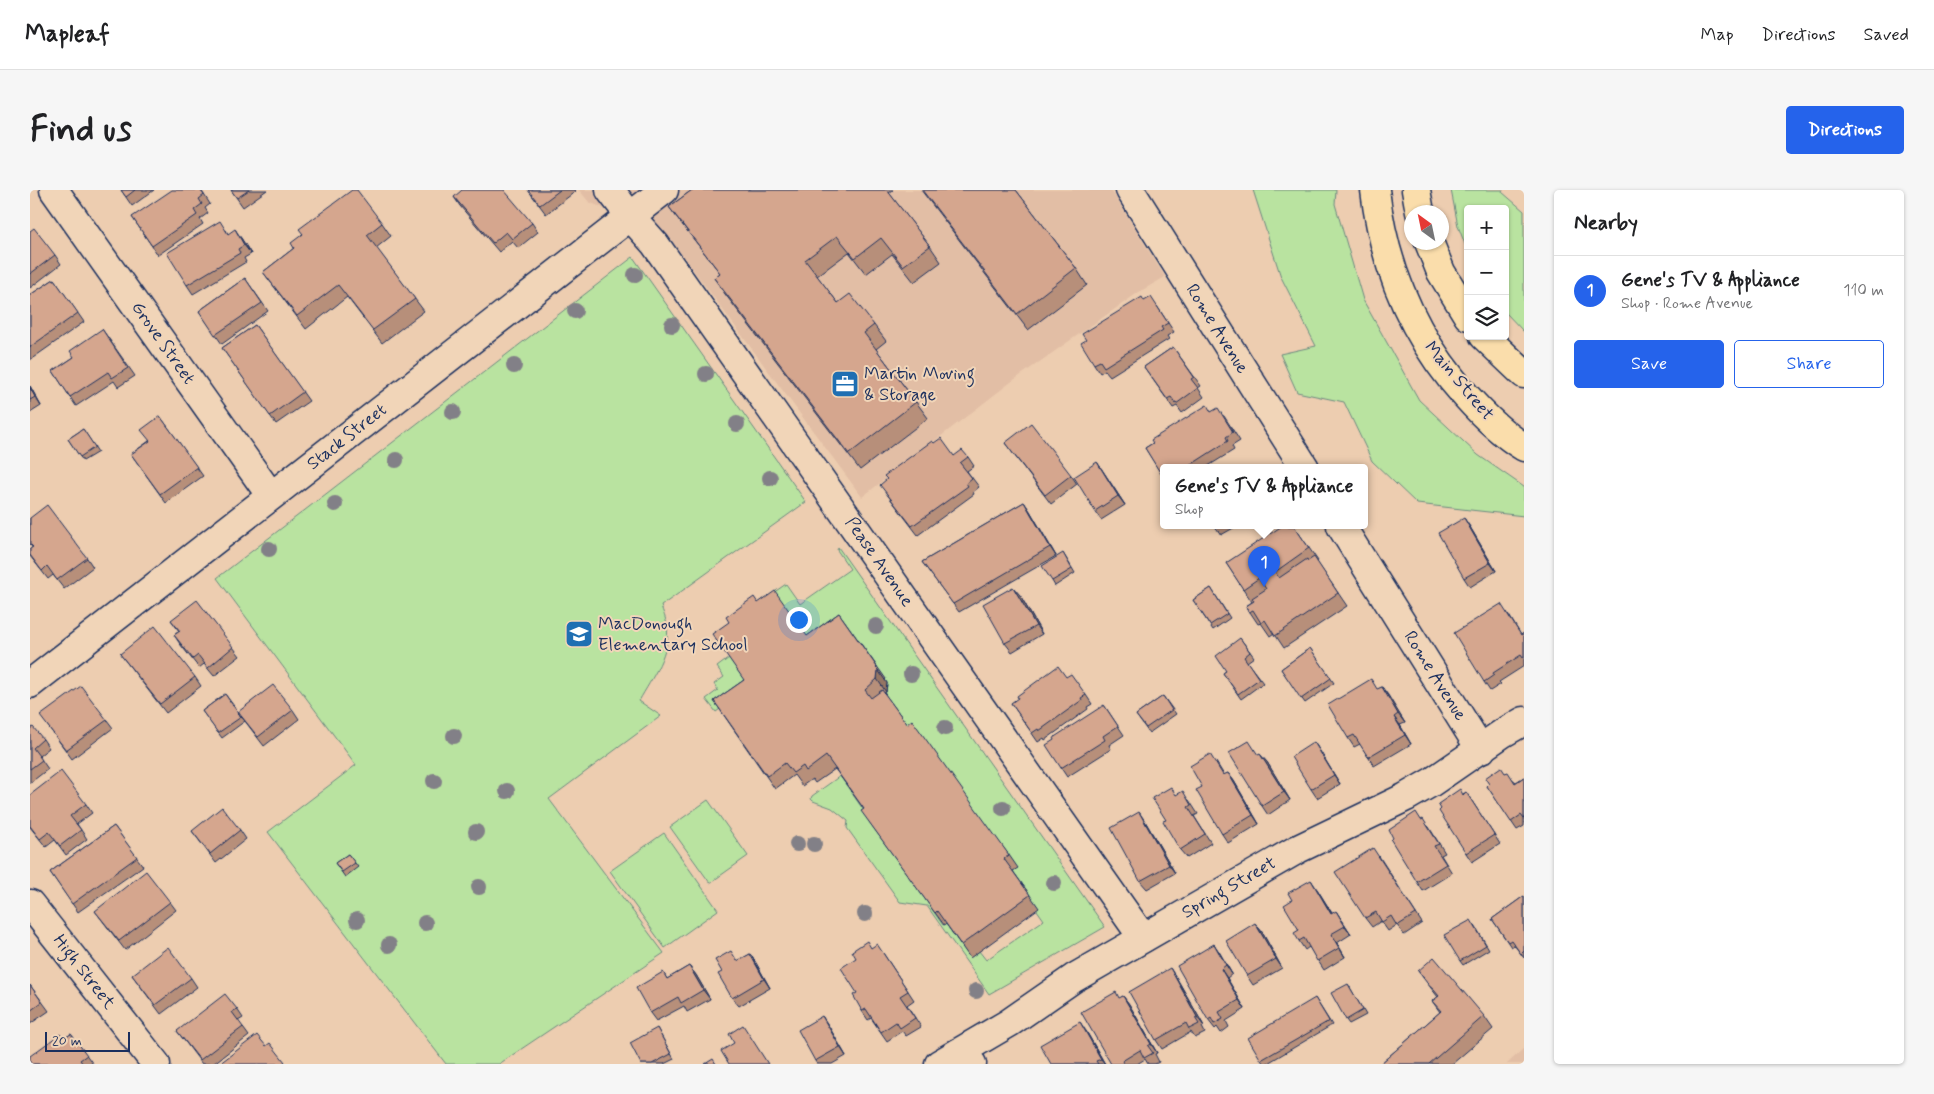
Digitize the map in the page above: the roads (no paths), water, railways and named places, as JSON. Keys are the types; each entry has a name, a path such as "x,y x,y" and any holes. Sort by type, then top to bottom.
{"highway":[{"name":"Main Street","path":"1375,190 1387,252 1402,296 1420,335 1450,378 1474,404 1497,427 1524,446"},
{"path":"1416,190 1419,205"},
{"path":"1433,250 1447,283 1464,310"},
{"path":"1488,340 1524,374"}],"street":[{"name":"Grove Street","path":"54,190 271,496"},
{"name":"Pease Avenue","path":"610,190 660,252 1143,938"},
{"name":"Stack Street","path":"30,684 664,190"},
{"name":"Rome Avenue","path":"1130,190 1302,464"},
{"name":"Rome Avenue","path":"1343,529 1481,750"},
{"name":"Spring Street","path":"956,1060 1074,978 1298,849 1415,792 1524,721"},
{"name":"High Street","path":"30,904 156,1064"}],"place":[{"name":"Martin Moving & Storage","path":"845,384"},
{"name":"Gene's TV & Appliance","path":"1264,587"},
{"name":"MacDonough Elementary School","path":"579,634"}]}
